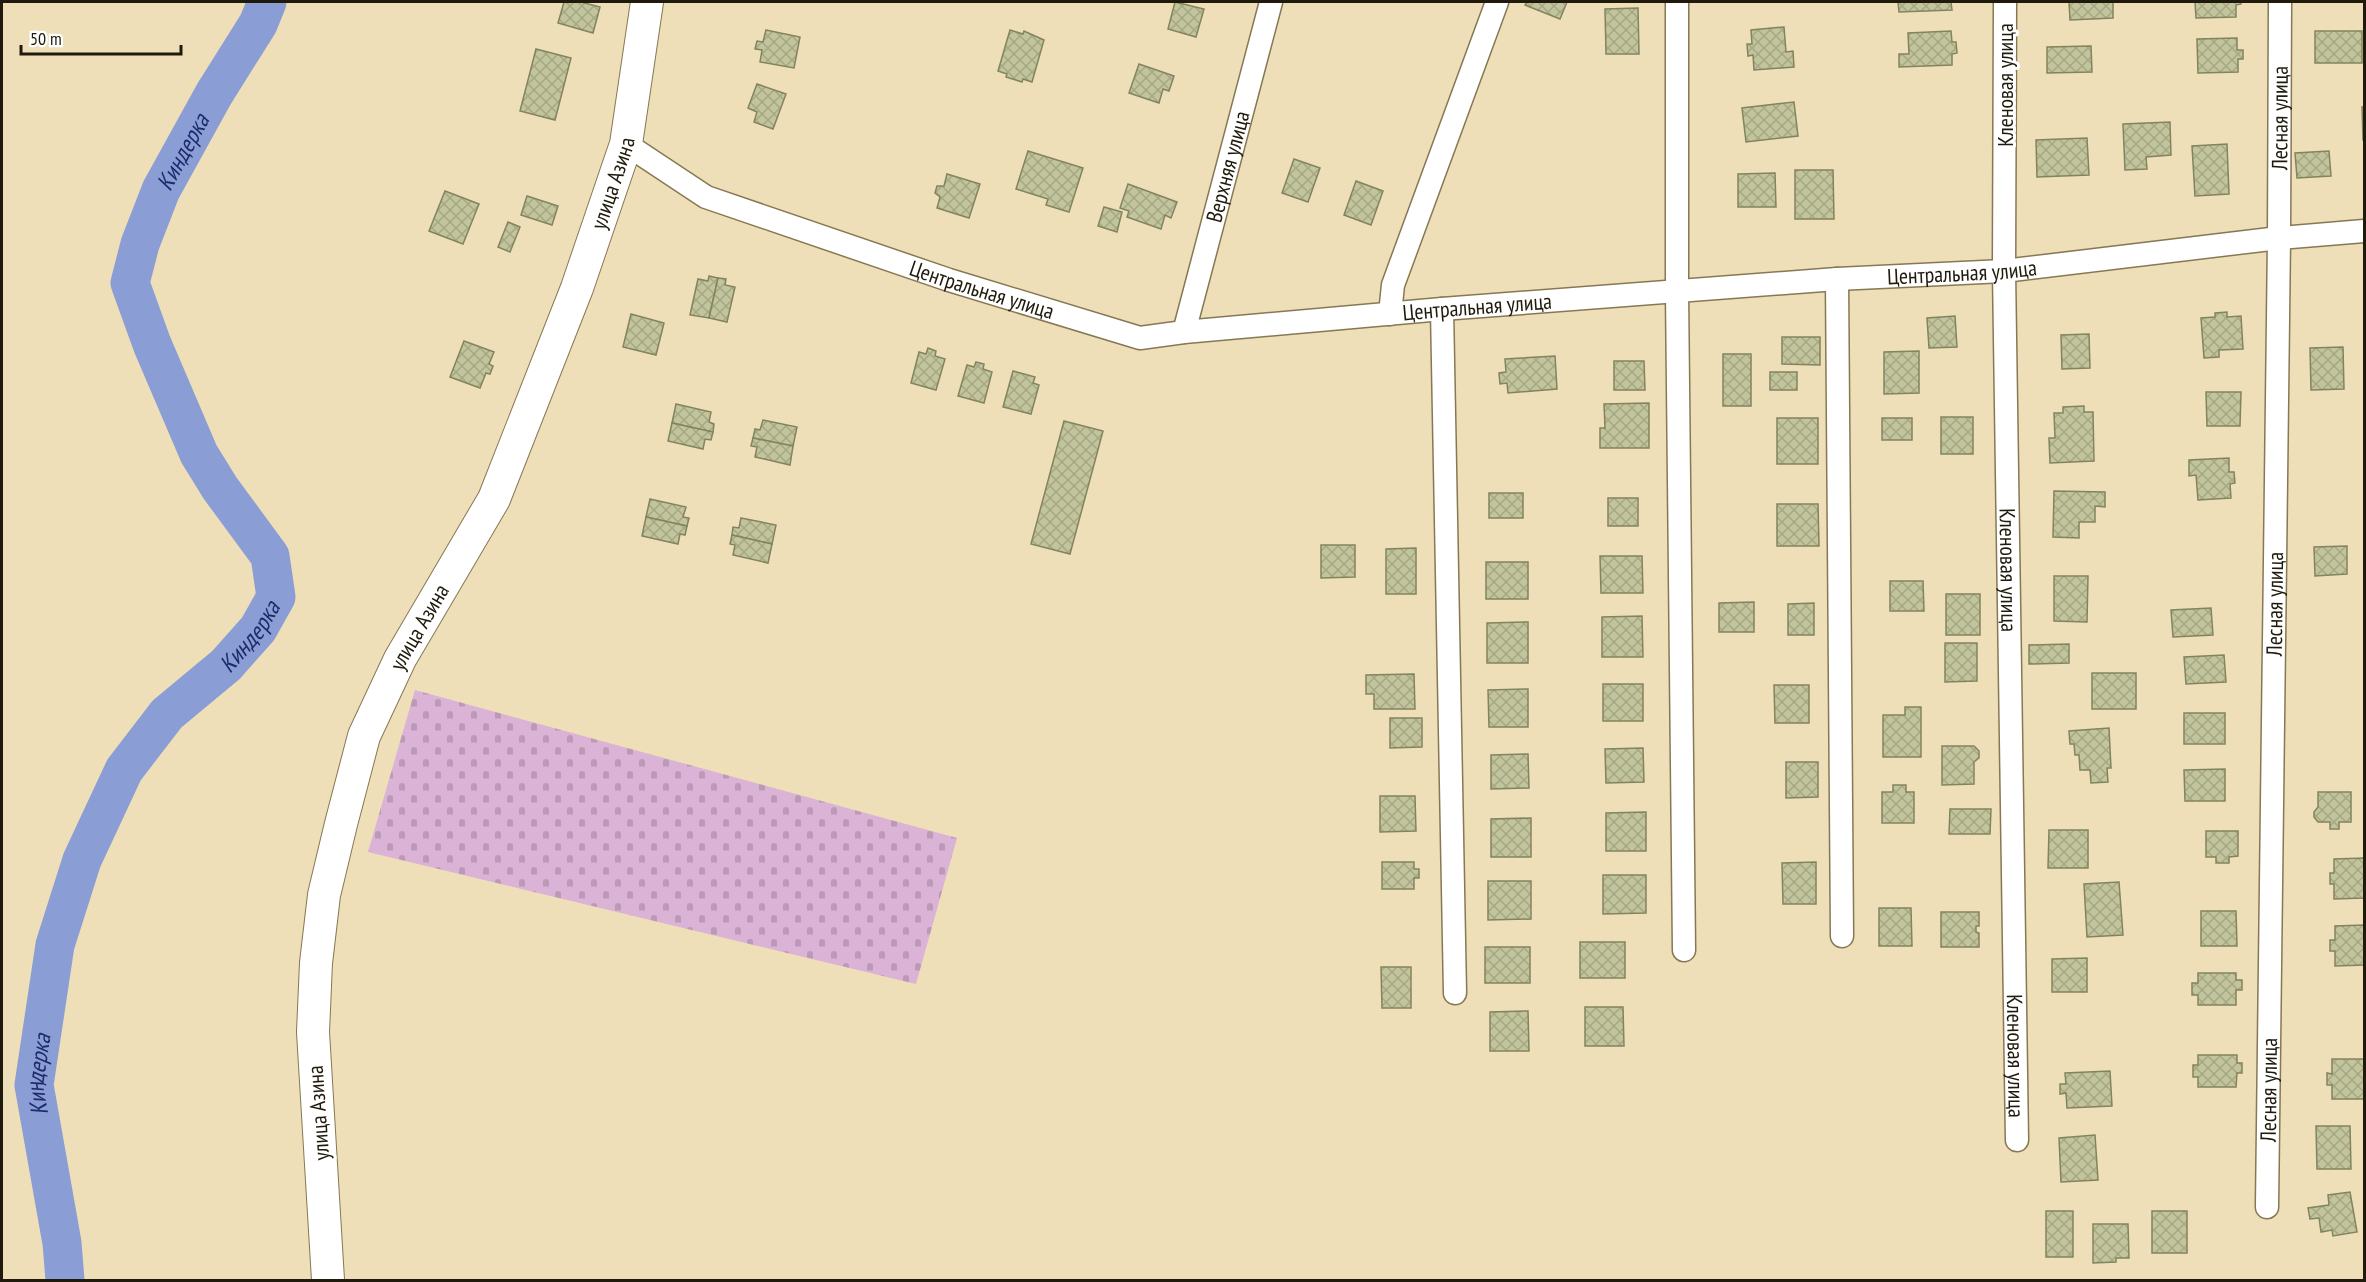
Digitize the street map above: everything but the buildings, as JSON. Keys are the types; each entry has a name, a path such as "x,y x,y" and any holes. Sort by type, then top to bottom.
{"street":[{"name":"улица Азина","path":"328,1281 313,1032 316,963 323,907 341,824 364,736 391,678 494,499 578,288 626,144 647,2"},
{"name":"Верхняя улица","path":"1184,332 1271,2"},
{"path":"1390,314 1393,285 1497,2"},
{"path":"1677,2 1677,292 1684,950"},
{"name":"Кленовая улица","path":"2005,2 2004,271 2017,1140"},
{"name":"Лесная улица","path":"2267,1207 2280,2"},
{"name":"Центральная улица","path":"626,144 706,196 949,280 1140,338 1442,309 1837,279 2004,271 2279,238 2364,231"},
{"path":"1837,279 1842,936"},
{"path":"1442,309 1455,993"}],"green space":[{"path":"415,690 957,838 916,984 368,852"}],"waterway":[{"name":"Киндерка","path":"65,1280 62,1243 34,1085 55,945 82,860 124,770 167,714 226,665 258,629 276,597 270,556 220,488 199,454 152,344 130,283 140,244 161,190 214,94 258,24 267,2"}]}
